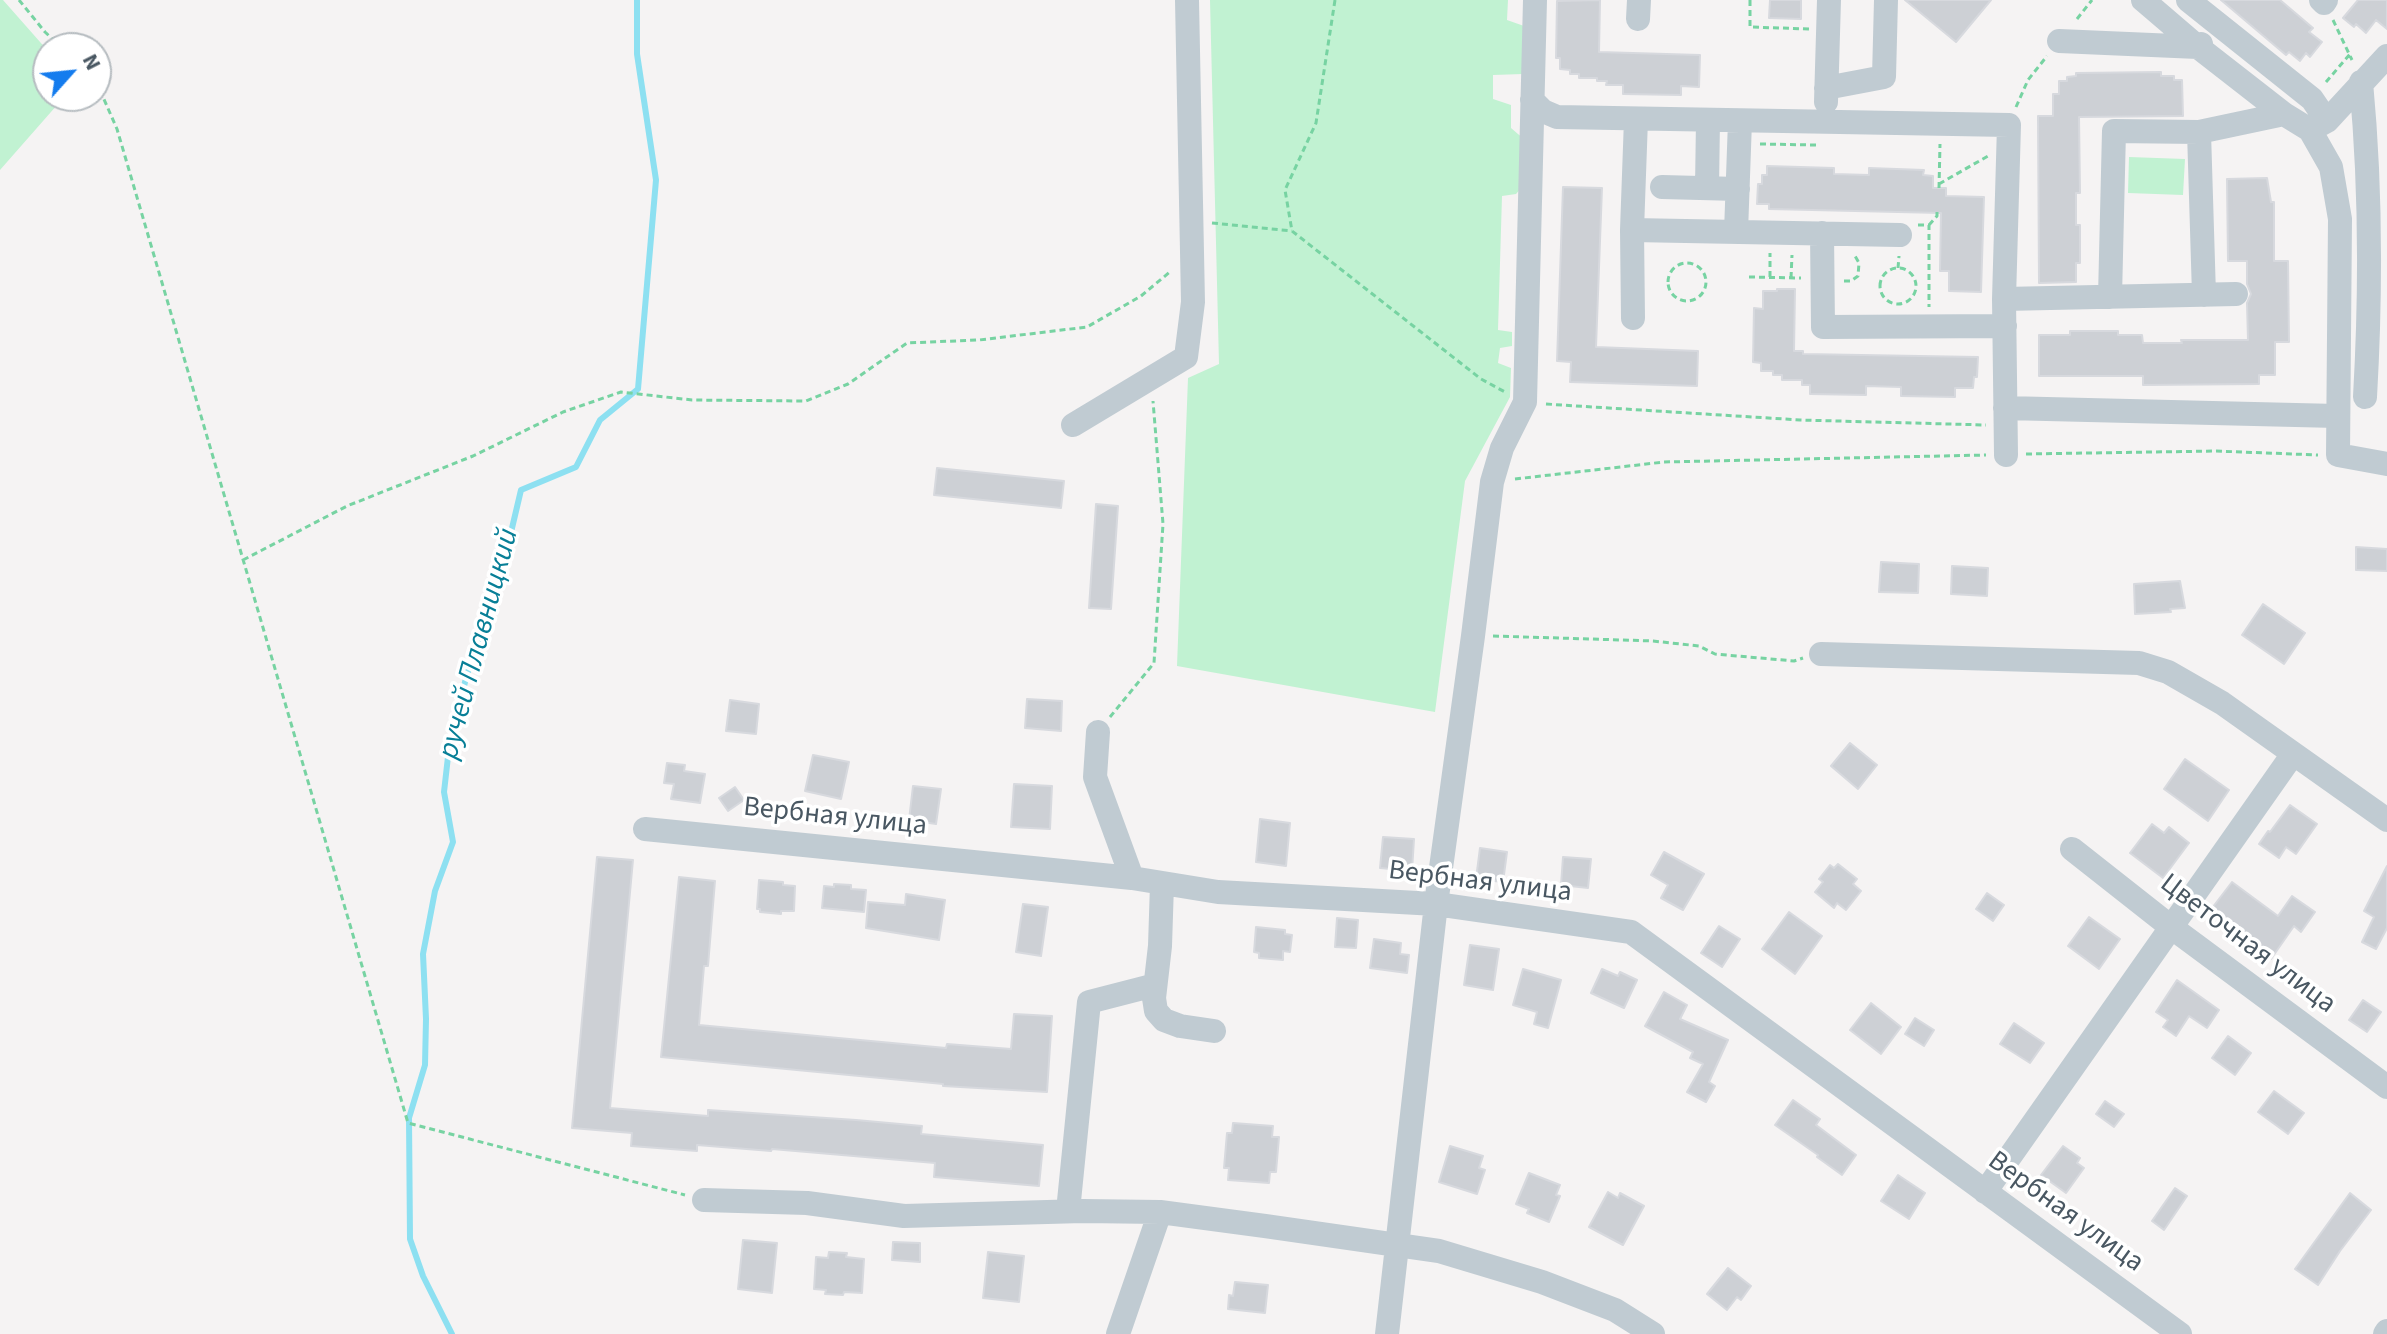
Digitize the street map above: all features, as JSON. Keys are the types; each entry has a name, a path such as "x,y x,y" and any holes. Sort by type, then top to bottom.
{"street":[{"path":"1073,425 1186,357 1193,302 1187,0"},
{"path":"1387,1334 1436,904 1492,482 1502,448 1525,402 1535,0"},
{"path":"1825,123 1829,0"},
{"path":"1826,88 1884,77 1886,0"},
{"path":"2143,0 2284,114 2318,126"},
{"path":"2188,0 2312,99 2331,167 2340,219 2338,455 2387,464"},
{"path":"2059,41 2198,47 2221,27"},
{"path":"2318,126 2387,56"},
{"path":"2361,82 2367,148 2370,300 2365,397"},
{"path":"1532,100 1543,111 1557,117 1940,124 2008,137 2004,299 2006,455"},
{"path":"2110,297 2114,131 2199,132 2284,114"},
{"path":"1633,318 1636,119"},
{"path":"1707,188 1708,120"},
{"path":"1736,232 1740,121"},
{"path":"2199,132 2204,295"},
{"path":"1662,187 1738,189"},
{"path":"1632,230 1822,233 1908,230"},
{"path":"1822,233 1823,327 2005,326"},
{"path":"2004,299 2236,294"},
{"path":"2005,417 2337,416"},
{"path":"1821,654 2139,663 2168,672 2222,703 2387,820"},
{"path":"1098,732 1095,777 1132,878"},
{"path":"1985,1192 2293,754"},
{"name":"Вербная улица","path":"645,829 1132,878 1218,892 1436,904 1631,932 2180,1334"},
{"name":"Цветочная улица","path":"2072,849 2171,927 2387,1087"},
{"path":"1162,884 1154,998 1156,1011 1164,1020 1180,1026 1214,1031"},
{"path":"1068,1211 1089,1002 1155,985"},
{"path":"704,1200 807,1203 904,1216 1068,1211 1160,1212 1439,1251 1542,1282 1615,1310 1653,1334"},
{"path":"1118,1334 1160,1212"}],"path":[{"path":"19,0 45,32"},
{"path":"1292,231 1285,190 1316,123 1335,0"},
{"path":"1750,0 1750,27 1828,29"},
{"path":"2323,1 2361,82"},
{"path":"1940,124 1939,186 1993,153 2008,137 2028,80 2059,41"},
{"path":"2312,99 2350,54"},
{"path":"110,112 408,1123 704,1200"},
{"path":"1908,230 1929,225 1937,216 1937,208"},
{"path":"1192,222 1292,231 1481,379 1525,402 1800,420 2005,417"},
{"path":"1929,225 1929,326"},
{"path":"1770,251 1770,277"},
{"path":"1791,278 1792,251"},
{"path":"243,560 347,506 473,456 563,412 621,392 692,400 806,401 848,384 907,343 979,340 1087,327 1141,296 1192,254"},
{"path":"1687,263 1700,268 1706,282 1701,296 1687,302 1673,296 1668,283 1673,269 1687,263"},
{"path":"1898,268 1911,273 1917,286 1912,300 1899,305 1885,300 1880,287 1885,273 1898,268"},
{"path":"1098,732 1154,663 1163,524 1151,378"},
{"path":"1492,482 1664,462 2216,451 2338,455"},
{"path":"1473,636 1653,641 1699,646 1715,654 1794,661 1821,654"}],"green space":[{"path":"0,0 3,0 32,33 32,112 51,112 0,170"},
{"path":"1210,0 1508,0 1507,20 1524,26 1523,74 1493,75 1493,99 1511,105 1511,128 1525,140 1525,184 1516,194 1502,196 1498,330 1512,332 1512,346 1500,348 1498,363 1511,368 1510,397 1465,481 1435,712 1177,666 1188,378 1219,364"},
{"path":"2129,157 2185,159 2183,195 2128,193"}],"building":[{"path":"1600,0 1599,52 1700,55 1699,87 1681,86 1681,95 1623,94 1623,85 1606,85 1607,81 1579,78 1579,74 1560,69 1560,58 1556,58 1557,1"},
{"path":"1770,0 1801,0 1801,19 1769,18"},
{"path":"1905,0 1991,0 1956,42"},
{"path":"2221,0 2280,0 2313,28 2309,32 2322,42 2310,57 2306,53 2300,61 2289,52 2286,55"},
{"path":"2358,0 2387,0 2387,29 2376,20 2366,33 2343,18"},
{"path":"2161,72 2161,76 2174,76 2174,80 2182,80 2183,116 2079,117 2080,193 2076,193 2076,225 2080,225 2080,263 2076,263 2076,282 2039,283 2038,116 2053,116 2053,94 2059,94 2059,81 2067,81 2067,77 2076,76 2076,73"},
{"path":"1767,166 1834,168 1834,174 1869,175 1869,168 1924,170 1923,175 1933,176 1933,188 1946,188 1946,196 1984,197 1981,292 1949,291 1949,271 1940,271 1941,213 1769,209 1769,204 1757,204 1758,184 1762,184 1762,175 1767,175"},
{"path":"2267,178 2271,202 2274,202 2274,261 2288,261 2289,342 2275,342 2275,375 2259,375 2259,384 2143,385 2143,376 2039,376 2039,335 2070,335 2070,331 2118,331 2118,335 2142,335 2143,343 2248,340 2247,303 2251,294 2247,284 2247,261 2228,261 2227,179"},
{"path":"1563,187 1602,188 1596,347 1698,351 1697,386 1570,382 1571,362 1557,361"},
{"path":"1795,289 1794,351 1803,351 1803,354 1978,357 1973,388 1955,388 1955,397 1901,396 1901,387 1866,386 1866,395 1810,394 1810,385 1802,385 1802,380 1782,380 1782,375 1773,375 1773,371 1761,371 1761,363 1753,362 1754,308 1763,309 1763,291"},
{"path":"937,468 1064,481 1061,508 934,495"},
{"path":"1096,504 1118,506 1111,609 1089,608"},
{"path":"2356,547 2387,549 2387,571 2356,570"},
{"path":"1881,562 1919,564 1918,593 1879,592"},
{"path":"1952,566 1988,568 1987,596 1951,594"},
{"path":"2180,581 2185,608 2135,614 2134,584"},
{"path":"2263,604 2305,633 2284,664 2242,635"},
{"path":"1027,699 1062,701 1061,731 1025,728"},
{"path":"730,700 759,704 756,734 726,731"},
{"path":"1850,743 1877,765 1858,789 1831,766"},
{"path":"813,755 849,762 841,799 805,791"},
{"path":"2185,759 2229,790 2208,821 2164,789"},
{"path":"667,763 685,765 684,771 705,774 700,803 671,799 674,784 664,783"},
{"path":"1014,784 1052,786 1050,829 1011,827"},
{"path":"913,786 941,789 936,824 909,820"},
{"path":"735,787 744,800 728,811 719,798"},
{"path":"2290,805 2317,824 2296,854 2286,847 2279,858 2259,844"},
{"path":"1260,819 1290,823 1286,866 1256,862"},
{"path":"2152,824 2164,833 2169,827 2189,843 2163,878 2130,853"},
{"path":"1383,837 1414,839 1412,871 1380,868"},
{"path":"1480,848 1507,852 1503,882 1476,879"},
{"path":"1664,852 1704,874 1683,910 1661,898 1668,885 1651,875"},
{"path":"597,857 633,860 610,1108 708,1116 708,1110 856,1120 922,1126 921,1134 1043,1145 1039,1186 934,1177 935,1163 772,1149 697,1145 697,1151 631,1146 632,1133 572,1128"},
{"path":"1563,857 1591,859 1588,888 1561,885"},
{"path":"1838,864 1857,879 1853,884 1861,891 1846,910 1837,903 1834,908 1815,892 1823,882 1819,879 1830,865 1834,868"},
{"path":"2387,866 2387,928 2376,949 2362,942 2374,917 2364,911"},
{"path":"679,877 715,881 708,966 704,966 699,1025 946,1048 947,1044 1011,1049 1014,1014 1052,1016 1047,1092 943,1086 661,1057"},
{"path":"759,880 795,886 794,911 781,911 781,914 760,912 757,909"},
{"path":"2232,882 2278,916 2292,896 2315,912 2301,932 2294,926 2271,959 2209,912"},
{"path":"834,884 866,890 864,912 822,908 824,886 834,887"},
{"path":"1987,893 2004,905 1993,921 1976,909"},
{"path":"906,894 945,900 939,940 866,928 868,902 905,905"},
{"path":"1023,904 1048,907 1041,956 1016,952"},
{"path":"1789,912 1822,936 1795,974 1762,949"},
{"path":"2089,917 2120,939 2099,969 2068,946"},
{"path":"1337,918 1358,920 1356,948 1335,947"},
{"path":"1719,926 1740,939 1722,967 1701,953"},
{"path":"1256,927 1285,930 1285,934 1292,935 1290,952 1283,951 1283,960 1259,958 1259,953 1254,952"},
{"path":"1374,939 1401,943 1400,954 1409,955 1407,973 1370,968"},
{"path":"1470,945 1499,949 1493,990 1464,985"},
{"path":"1523,969 1561,980 1548,1028 1534,1024 1537,1012 1513,1005"},
{"path":"1602,969 1618,976 1620,972 1637,980 1624,1008 1591,993"},
{"path":"2177,980 2219,1010 2207,1028 2189,1016 2176,1036 2163,1027 2168,1020 2156,1012"},
{"path":"1664,992 1687,1005 1680,1019 1728,1040 1709,1082 1715,1086 1706,1102 1687,1092 1703,1064 1690,1058 1693,1052 1645,1026"},
{"path":"2363,1000 2381,1012 2367,1032 2349,1020"},
{"path":"1871,1003 1901,1027 1881,1054 1850,1030"},
{"path":"1915,1018 1934,1030 1924,1046 1905,1034"},
{"path":"2014,1023 2044,1043 2030,1063 2000,1044"},
{"path":"2228,1036 2251,1053 2235,1075 2212,1058"},
{"path":"2274,1091 2304,1113 2288,1134 2258,1112"},
{"path":"1793,1100 1820,1119 1816,1125 1856,1155 1842,1175 1775,1125"},
{"path":"2105,1101 2124,1114 2114,1127 2096,1114"},
{"path":"1233,1123 1273,1126 1272,1137 1279,1137 1276,1172 1270,1172 1269,1183 1228,1180 1229,1168 1224,1168 1227,1133 1232,1133"},
{"path":"1450,1146 1483,1156 1479,1168 1485,1170 1477,1194 1439,1182"},
{"path":"2063,1146 2080,1158 2077,1163 2084,1168 2066,1193 2041,1175"},
{"path":"1529,1173 1560,1185 1556,1195 1560,1196 1549,1222 1527,1213 1529,1209 1516,1204"},
{"path":"1898,1175 1925,1193 1909,1219 1881,1201"},
{"path":"2175,1188 2187,1196 2164,1230 2152,1221"},
{"path":"1608,1192 1618,1198 1620,1193 1644,1206 1623,1245 1589,1227"},
{"path":"2350,1193 2371,1210 2318,1285 2295,1269"},
{"path":"743,1240 777,1243 772,1293 738,1289"},
{"path":"893,1242 920,1243 920,1262 892,1260"},
{"path":"829,1252 847,1253 846,1257 864,1259 862,1293 825,1294 826,1290 814,1289 816,1257 828,1258"},
{"path":"988,1252 1024,1256 1019,1302 983,1298"},
{"path":"1728,1268 1751,1286 1741,1300 1737,1297 1727,1310 1707,1294"},
{"path":"1235,1282 1268,1285 1265,1313 1228,1309 1229,1295 1233,1296"}],"waterway":[{"name":"ручей Плавницкий","path":"452,1334 423,1276 410,1239 409,1118 425,1065 423,954 435,891 453,842 444,792 449,748 466,678 504,562 521,490 576,467 600,420 638,389 656,180 637,54 637,0"}]}
